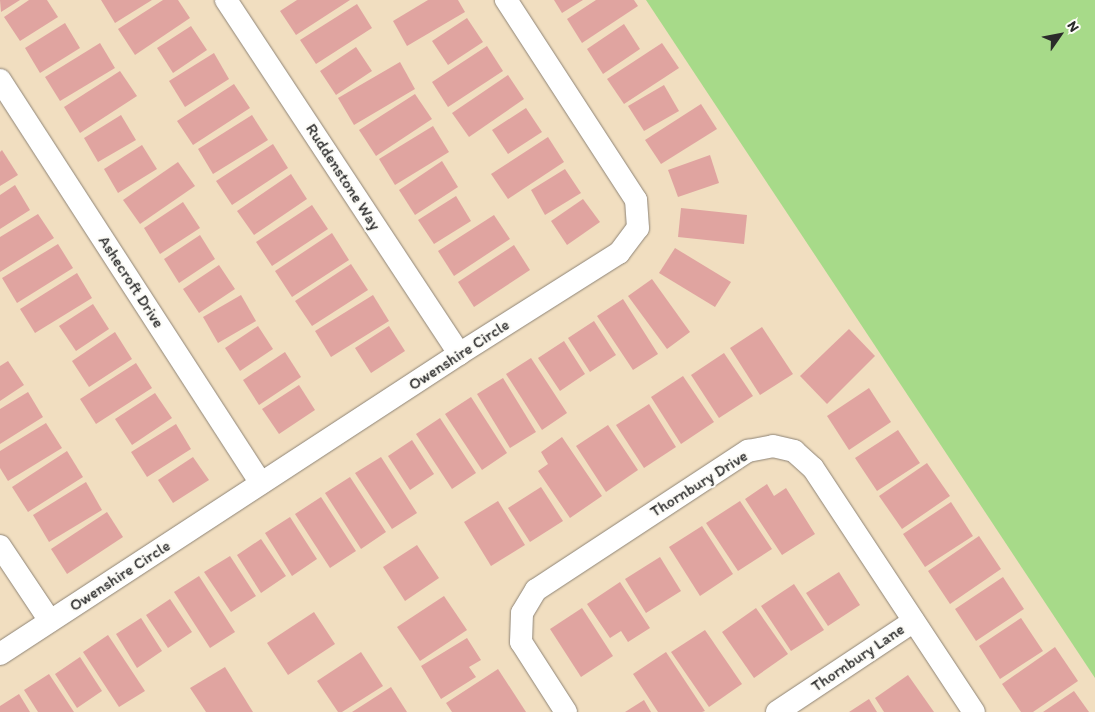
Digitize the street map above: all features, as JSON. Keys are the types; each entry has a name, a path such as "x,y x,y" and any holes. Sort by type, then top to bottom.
{"street":[{"name":"Ruddenstone Way","path":"226,0 459,354"},
{"name":"Owenshire Circle","path":"0,654 459,354 619,253 638,228 636,200 506,0"},
{"name":"Ashecroft Drive","path":"0,80 261,483"},
{"name":"Thornbury Drive","path":"566,712 521,642 522,613 536,590 748,451 773,446 794,451 813,468 974,712"},
{"path":"0,546 50,621"},
{"name":"Thornbury Lane","path":"776,712 914,621"}],"green space":[{"path":"646,0 1095,0 1095,678"}],"building":[{"path":"0,0 20,0 1,12"},
{"path":"29,0 47,0 58,17 20,41 4,17"},
{"path":"101,0 152,0 115,23"},
{"path":"163,0 178,0 190,18 135,55 118,29"},
{"path":"297,0 350,0 296,35 280,11"},
{"path":"428,0 458,0 465,12 407,46 393,21"},
{"path":"554,0 583,0 562,13"},
{"path":"596,0 634,0 638,6 582,43 567,19"},
{"path":"357,4 372,28 316,64 300,40"},
{"path":"467,18 483,42 448,65 432,41"},
{"path":"65,23 80,48 40,73 25,48"},
{"path":"624,24 640,49 603,74 587,49"},
{"path":"191,26 207,50 173,73 157,48"},
{"path":"100,43 115,68 60,101 45,77"},
{"path":"662,43 679,68 624,104 607,79"},
{"path":"487,46 503,71 448,107 432,82"},
{"path":"356,47 372,71 336,95 320,71"},
{"path":"214,53 229,79 185,107 169,81"},
{"path":"400,62 415,89 354,125 338,98"},
{"path":"120,71 137,96 80,133 64,107"},
{"path":"508,75 524,99 469,137 452,113"},
{"path":"234,84 250,108 193,145 177,121"},
{"path":"664,85 679,111 644,131 628,106"},
{"path":"415,94 432,119 376,156 359,130"},
{"path":"701,104 717,129 661,164 645,140"},
{"path":"526,108 542,132 508,154 492,130"},
{"path":"121,115 136,140 98,162 84,138"},
{"path":"252,115 268,140 213,174 198,149"},
{"path":"433,126 449,152 395,185 379,159"},
{"path":"548,137 564,162 508,199 491,174"},
{"path":"273,144 288,168 232,205 216,181"},
{"path":"142,145 157,169 118,193 104,169"},
{"path":"2,150 18,175 0,186 0,152"},
{"path":"710,155 719,183 678,197 668,170"},
{"path":"442,161 458,187 415,215 399,190"},
{"path":"178,162 195,186 140,224 123,200"},
{"path":"565,169 581,193 545,215 531,190"},
{"path":"291,174 307,199 254,235 237,211"},
{"path":"15,185 30,210 0,229 0,195"},
{"path":"456,196 471,221 434,244 418,220"},
{"path":"583,199 600,222 567,245 551,221"},
{"path":"183,202 200,228 160,254 144,228"},
{"path":"312,205 328,229 272,266 256,242"},
{"path":"681,208 747,215 744,244 678,237"},
{"path":"38,214 54,238 0,272 0,237"},
{"path":"494,215 510,239 454,276 438,251"},
{"path":"332,233 349,260 292,297 275,271"},
{"path":"200,235 215,259 179,283 164,259"},
{"path":"58,244 73,268 17,303 2,278"},
{"path":"514,245 530,270 474,307 458,282"},
{"path":"675,248 731,282 715,307 659,273"},
{"path":"351,264 368,290 312,326 295,301"},
{"path":"219,265 235,289 199,313 183,289"},
{"path":"77,273 92,298 35,333 20,309"},
{"path":"652,279 690,332 667,349 628,296"},
{"path":"241,295 256,321 218,343 203,317"},
{"path":"373,295 389,321 331,357 315,331"},
{"path":"623,299 658,354 633,370 597,316"},
{"path":"93,304 109,329 76,351 59,326"},
{"path":"594,321 616,355 590,372 568,338"},
{"path":"258,326 273,349 240,371 225,348"},
{"path":"389,326 405,351 371,373 355,348"},
{"path":"762,327 793,374 760,395 730,348"},
{"path":"849,329 875,356 827,404 800,376"},
{"path":"115,332 132,359 89,387 72,361"},
{"path":"564,341 585,374 560,391 538,358"},
{"path":"285,352 301,377 259,405 243,380"},
{"path":"724,353 753,396 719,418 691,375"},
{"path":"531,358 567,413 542,430 506,374"},
{"path":"8,361 24,385 0,401 0,366"},
{"path":"136,363 152,388 96,424 80,399"},
{"path":"683,376 714,422 681,444 651,397"},
{"path":"503,378 536,432 510,448 477,394"},
{"path":"299,385 315,410 279,434 262,409"},
{"path":"869,388 891,422 849,450 827,416"},
{"path":"28,392 43,417 0,444 0,409"},
{"path":"155,393 172,418 132,445 115,419"},
{"path":"471,397 507,453 482,470 445,414"},
{"path":"649,404 676,447 644,468 616,425"},
{"path":"440,418 476,473 452,489 416,434"},
{"path":"46,423 62,448 8,481 0,468 0,451"},
{"path":"176,424 191,449 147,477 131,452"},
{"path":"608,425 638,470 606,492 576,446"},
{"path":"898,430 920,463 877,491 855,458"},
{"path":"562,437 602,496 570,518 538,471 548,464 541,452"},
{"path":"412,440 434,474 410,490 388,456"},
{"path":"67,451 83,477 28,512 12,487"},
{"path":"193,457 209,480 173,503 158,480"},
{"path":"381,457 417,513 392,529 355,473"},
{"path":"927,463 950,496 902,529 879,496"},
{"path":"350,477 386,532 361,549 325,493"},
{"path":"86,482 102,510 49,542 33,515"},
{"path":"767,484 774,496 786,488 815,534 782,555 745,499"},
{"path":"541,487 563,521 530,542 508,508"},
{"path":"321,497 356,551 330,568 295,514"},
{"path":"498,501 525,545 491,566 464,522"},
{"path":"740,501 772,549 738,571 706,523"},
{"path":"951,502 973,536 925,567 903,534"},
{"path":"107,512 123,537 67,574 51,549"},
{"path":"290,517 317,559 292,576 265,533"},
{"path":"702,526 733,574 700,596 669,547"},
{"path":"979,536 1001,569 950,604 928,571"},
{"path":"261,539 286,576 261,593 237,555"},
{"path":"417,545 439,578 405,601 383,567"},
{"path":"230,556 256,596 231,612 204,572"},
{"path":"660,557 681,591 646,613 625,579"},
{"path":"839,572 860,605 828,626 806,593"},
{"path":"199,576 235,632 210,648 174,592"},
{"path":"1003,577 1024,609 976,641 955,609"},
{"path":"620,582 650,628 628,642 621,631 610,638 587,604"},
{"path":"794,584 824,630 791,651 761,606"},
{"path":"444,596 467,630 420,661 397,627"},
{"path":"170,599 192,632 168,648 146,615"},
{"path":"582,608 613,656 581,677 550,629"},
{"path":"756,608 788,654 754,678 722,632"},
{"path":"314,612 335,644 288,675 267,643"},
{"path":"141,618 162,651 137,668 116,634"},
{"path":"1021,618 1043,651 1000,679 979,646"},
{"path":"705,630 742,684 709,707 671,652"},
{"path":"108,635 145,691 119,707 83,652"},
{"path":"467,638 481,660 469,667 476,677 441,699 421,666"},
{"path":"1055,647 1078,681 1033,712 1021,712 1002,684"},
{"path":"361,652 383,686 342,712 338,712 317,681"},
{"path":"666,652 705,711 658,712 633,674"},
{"path":"80,657 102,691 77,708 55,674"},
{"path":"225,667 253,712 206,712 190,688"},
{"path":"498,669 526,712 452,712 446,703"},
{"path":"49,674 74,712 38,712 24,690"},
{"path":"908,675 934,712 884,712 875,698"},
{"path":"391,687 407,712 352,712"},
{"path":"1074,691 1089,712 1043,712"},
{"path":"19,694 30,712 0,712 0,706"},
{"path":"869,699 877,712 849,712"},
{"path":"644,700 651,712 625,712"}]}
